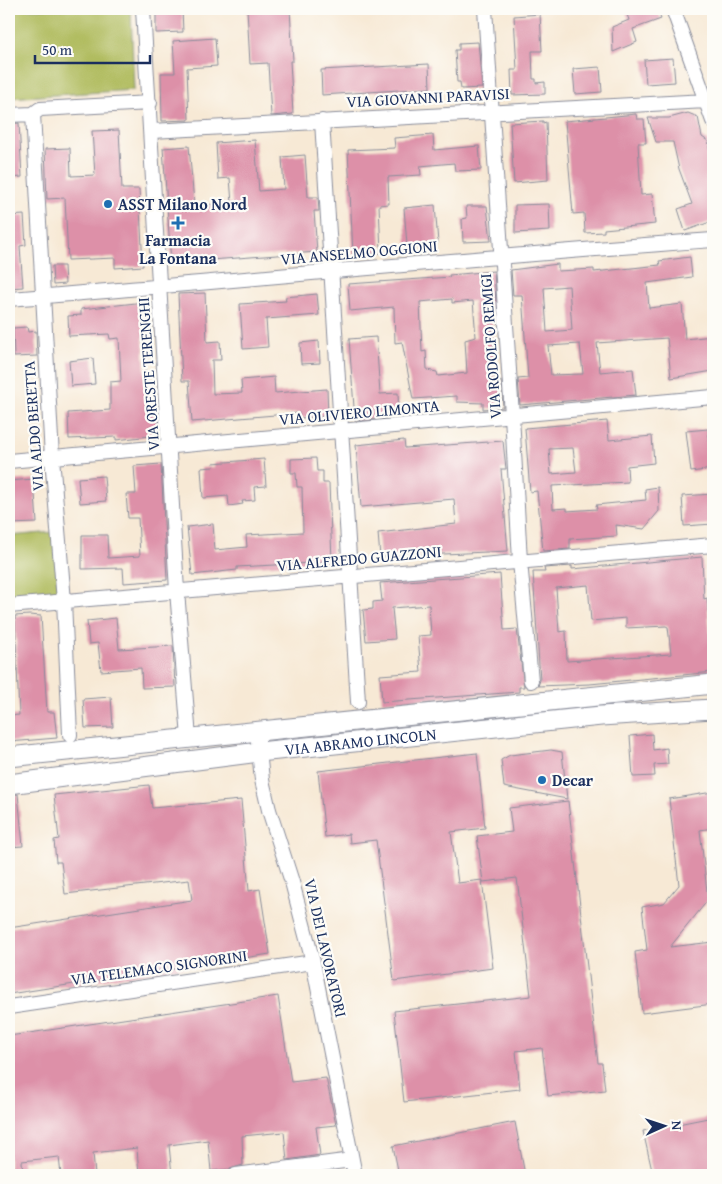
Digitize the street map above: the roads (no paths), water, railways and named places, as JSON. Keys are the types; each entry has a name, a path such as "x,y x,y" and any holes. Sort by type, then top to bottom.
{"main road":[{"name":"VIA ABRAMO LINCOLN","path":"9,758 713,684"},
{"name":"VIA ABRAMO LINCOLN","path":"9,784 259,752 601,716 713,709"},
{"path":"102,773 117,763 169,755 189,738"}],"street":[{"name":"VIA ORESTE TERENGHI","path":"143,9 170,446 176,591 189,738"},
{"name":"VIA RODOLFO REMIGI","path":"485,9 520,561 531,682"},
{"path":"673,9 713,121"},
{"name":"VIA GIOVANNI PARAVISI","path":"152,131 490,111 706,101"},
{"path":"9,115 32,114 40,110 150,103"},
{"name":"VIA ALDO BERETTA","path":"32,114 52,457 64,601 70,735"},
{"path":"322,121 343,431 349,577 358,702"},
{"name":"VIA ANSELMO OGGIONI","path":"9,299 502,256 713,240"},
{"name":"VIA OLIVIERO LIMONTA","path":"9,460 713,397"},
{"name":"VIA ALFREDO GUAZZONI","path":"9,606 713,545"},
{"name":"VIA DEI LAVORATORI","path":"257,731 269,810 292,882 314,962 354,1175"},
{"name":"VIA TELEMACO SIGNORINI","path":"9,1007 314,962"},
{"path":"236,1175 352,1160"}],"place":[{"name":"ASST Milano Nord","path":"108,204"},
{"name":"Farmacia La Fontana","path":"178,223"},
{"name":"Decar","path":"542,780"}]}
